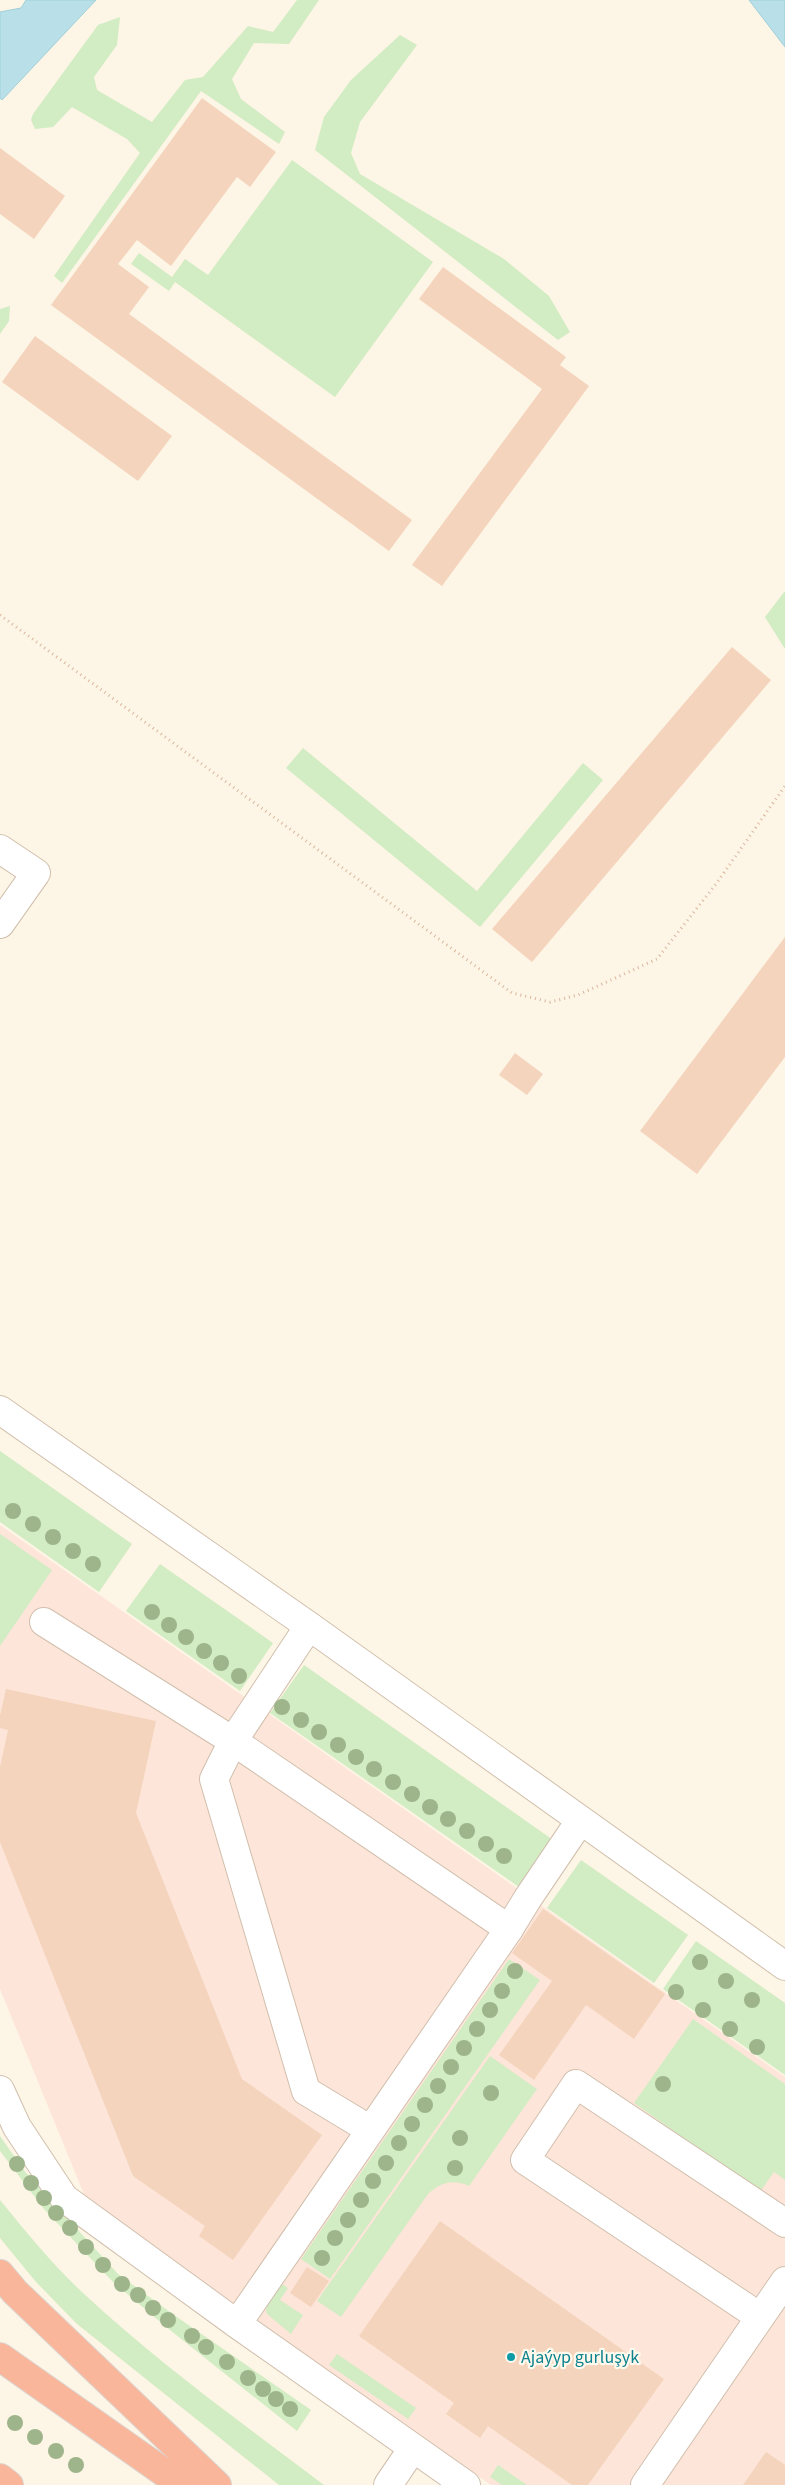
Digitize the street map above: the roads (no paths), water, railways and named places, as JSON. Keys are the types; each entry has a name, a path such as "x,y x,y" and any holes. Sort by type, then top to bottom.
{"highway":[{"path":"0,2274 15,2292 217,2485"},
{"path":"0,2357 182,2485"},
{"path":"0,2478 9,2485"}],"lane":[{"path":"0,849 36,873 0,924"},
{"path":"0,1410 309,1626 785,1966"},
{"path":"44,1622 233,1741 509,1930"},
{"path":"309,1626 233,1741 214,1779 306,2091 369,2129"},
{"path":"236,2324 369,2129 509,1930 528,1898 580,1821"},
{"path":"760,2317 525,2160 576,2084 785,2223"},
{"path":"0,2090 17,2128 64,2198 91,2220 236,2324 466,2485"},
{"path":"645,2485 785,2281"},
{"path":"388,2485 413,2448"}],"water":[{"path":"26,0 96,0 2,100 0,98 0,12 21,8"},
{"path":"749,0 785,0 785,47"}],"place":[{"name":"Ajaýyp gurluşyk","path":"511,2357"}]}
